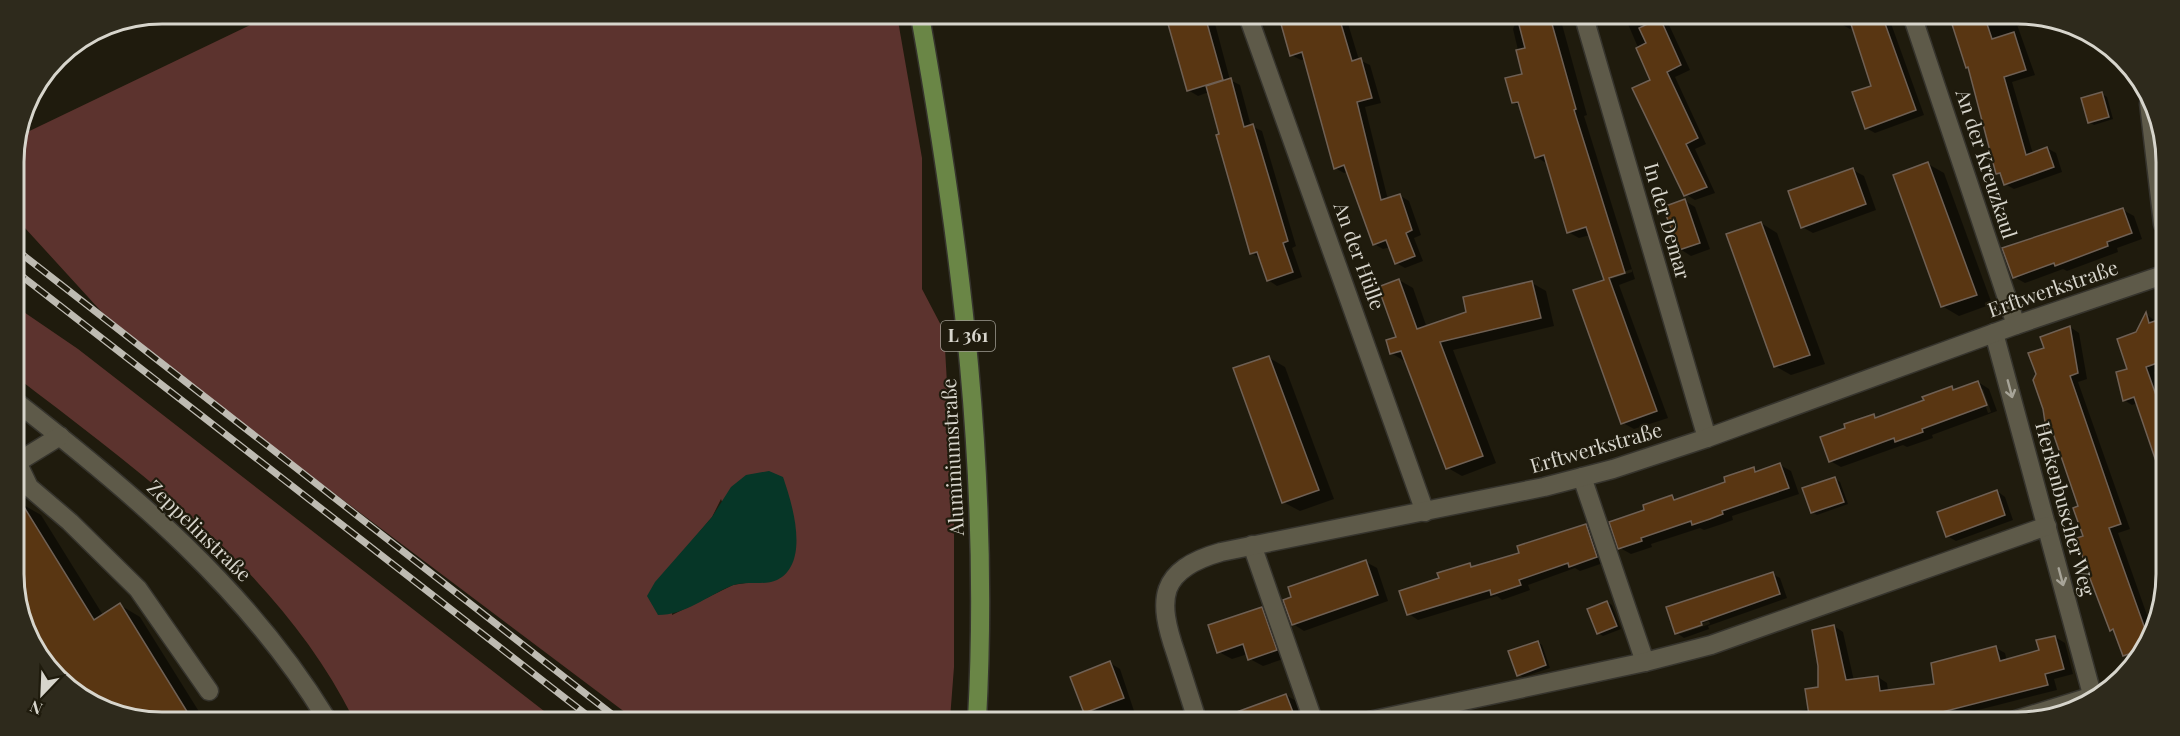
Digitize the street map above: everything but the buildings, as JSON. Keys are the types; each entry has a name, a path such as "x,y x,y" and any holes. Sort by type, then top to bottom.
{"main road":[{"name":"Aluminiumstraße","path":"921,24 951,201 972,380 979,520 977,712"}],"street":[{"name":"An der Hülle","path":"1251,24 1425,512"},
{"name":"In der Demar","path":"1586,24 1707,438"},
{"name":"An der Kreuzkaul","path":"1915,24 2016,325"},
{"path":"2152,132 2156,164"},
{"name":"Erftwerkstraße","path":"1194,712 1165,623 1166,596 1173,580 1191,564 1213,554 1425,512 1582,477 1707,438 2016,325 2156,277"},
{"name":"Herkenbuscher Weg","path":"1994,333 2047,526 2096,688"},
{"name":"Zeppelinstraße","path":"24,408 148,510 225,586 267,634 322,712"},
{"path":"24,458 60,436"},
{"path":"1582,477 1645,662"},
{"path":"24,478 29,487 70,522 138,589 208,691"},
{"path":"1411,712 1645,662 1739,636 2047,526"},
{"path":"1252,545 1310,712"}],"shaded area":[{"path":"252,24 899,24 922,158 922,289 944,331 954,506 954,667 951,712 625,712 120,332 24,227 24,153 28,132","holes":["721,499 752,582 733,585 672,615 676,560 712,517"]},
{"path":"24,312 78,349 545,712 350,712 323,665 287,617 247,571 158,488 24,383"},
{"path":"769,471 783,477 794,517 796,547 794,560 787,572 772,582 736,584 677,612 658,615 647,596 655,582 712,517 731,487 746,475"}],"railway":[{"path":"24,256 609,712"},
{"path":"24,278 583,712"}]}
